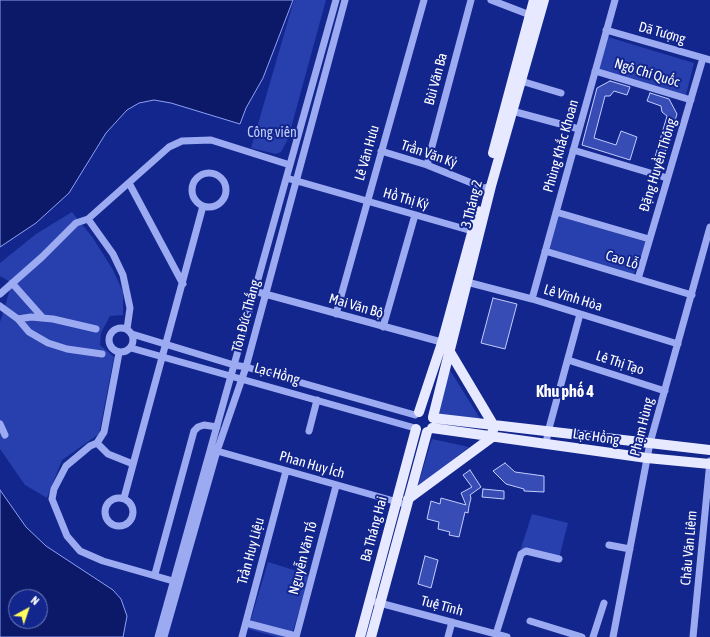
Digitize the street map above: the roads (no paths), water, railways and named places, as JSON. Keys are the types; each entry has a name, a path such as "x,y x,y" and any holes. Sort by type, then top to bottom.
{"main road":[{"name":"3 Tháng 2","path":"508,113 520,81 535,14 534,0"},
{"name":"3 Tháng 2","path":"433,417 448,346 487,187 535,14 544,0"},
{"name":"3 Tháng 2","path":"464,281 472,231 487,187"},
{"name":"3 Tháng 2","path":"417,414 448,346"},
{"path":"408,501 491,438 494,426 448,346"},
{"path":"427,412 433,417 429,430 421,432 415,428 413,420 417,414 427,412"},
{"name":"Lạc Hồng","path":"433,417 494,426 710,450"},
{"name":"Ba Tháng Hai","path":"371,637 375,601 396,502 415,428"},
{"name":"Lạc Hồng","path":"429,430 647,458 710,463"},
{"name":"Ba Tháng Hai","path":"360,637 375,601 408,501 429,430"}],"street":[{"name":"Tôn Đức Thắng","path":"164,637 213,451 217,426 336,0"},
{"name":"Tôn Đức Thắng","path":"158,637 213,451 243,378 295,180 345,0"},
{"name":"Lê Văn Hưu","path":"336,314 424,0"},
{"name":"Bùi Văn Ba","path":"427,165 471,0"},
{"path":"491,0 535,14"},
{"name":"Phùng Khắc Khoan","path":"532,299 615,0"},
{"name":"Dã Tượng","path":"606,30 706,59"},
{"name":"Đặng Huyền Thông","path":"638,279 691,100 706,59"},
{"name":"Ngô Chí Quốc","path":"595,71 691,100"},
{"path":"520,81 561,93"},
{"path":"508,113 579,129"},
{"path":"0,294 76,223 88,219 169,147 182,141 211,140 290,165"},
{"path":"573,150 667,178"},
{"name":"Trần Văn Kỷ","path":"381,151 427,165 487,187"},
{"path":"204,174 218,176 223,180 226,186 226,193 223,200 218,205 212,207 203,206 194,197 194,184 198,178 204,174"},
{"name":"Hồ Thị Kỷ","path":"286,179 295,180 367,202 472,231"},
{"path":"129,183 183,284"},
{"path":"124,498 203,206"},
{"path":"556,212 649,239"},
{"path":"383,327 415,215"},
{"path":"88,219 113,254 123,275 130,308 130,332 133,343 130,348 123,353 119,353 110,346 108,338 114,329 123,328 130,332"},
{"name":"Phạm Hùng","path":"613,637 650,443 710,228"},
{"name":"Cao Lỗ","path":"545,251 692,295"},
{"name":"Lê Vĩnh Hòa","path":"464,281 532,299 678,344"},
{"path":"12,283 43,318"},
{"name":"Mai Văn Bộ","path":"254,291 266,293 448,346"},
{"path":"0,306 18,319 29,332 48,343 67,350 102,354"},
{"path":"546,444 580,314"},
{"path":"18,319 31,317 63,320 96,329"},
{"name":"Lạc Hồng","path":"130,332 234,365 417,414"},
{"name":"Lạc Hồng","path":"130,348 243,378 415,428"},
{"path":"119,353 104,432 97,443 66,466 59,479 52,500 67,536 80,551 103,561 155,574 174,581"},
{"name":"Lê Thị Tạo","path":"568,360 665,391"},
{"path":"329,403 332,392"},
{"path":"309,431 317,400"},
{"path":"0,424 5,435"},
{"path":"155,574 194,431 198,427 204,425 217,426"},
{"path":"97,443 108,454 133,464"},
{"name":"Phan Huy Ích","path":"213,451 396,502 408,501"},
{"name":"Châu Văn Liêm","path":"693,637 710,463"},
{"name":"Trần Huy Liệu","path":"242,637 286,471"},
{"name":"Nguyễn Văn Tố","path":"296,636 336,486"},
{"path":"114,498 124,498 132,504 134,514 132,519 124,525 115,526 110,523 105,515 106,505 114,498"},
{"path":"609,545 630,549"},
{"path":"496,634 521,554 526,551 559,558"},
{"name":"Tuệ Tĩnh","path":"375,601 507,637"},
{"path":"593,637 604,603"},
{"path":"530,620 560,634 582,637"},
{"path":"448,637 452,622"},
{"path":"246,623 296,636"}],"district":[{"name":"Khu phố 4","path":"565,392"}],"park label":[{"name":"Công viên","path":"272,133"}]}
